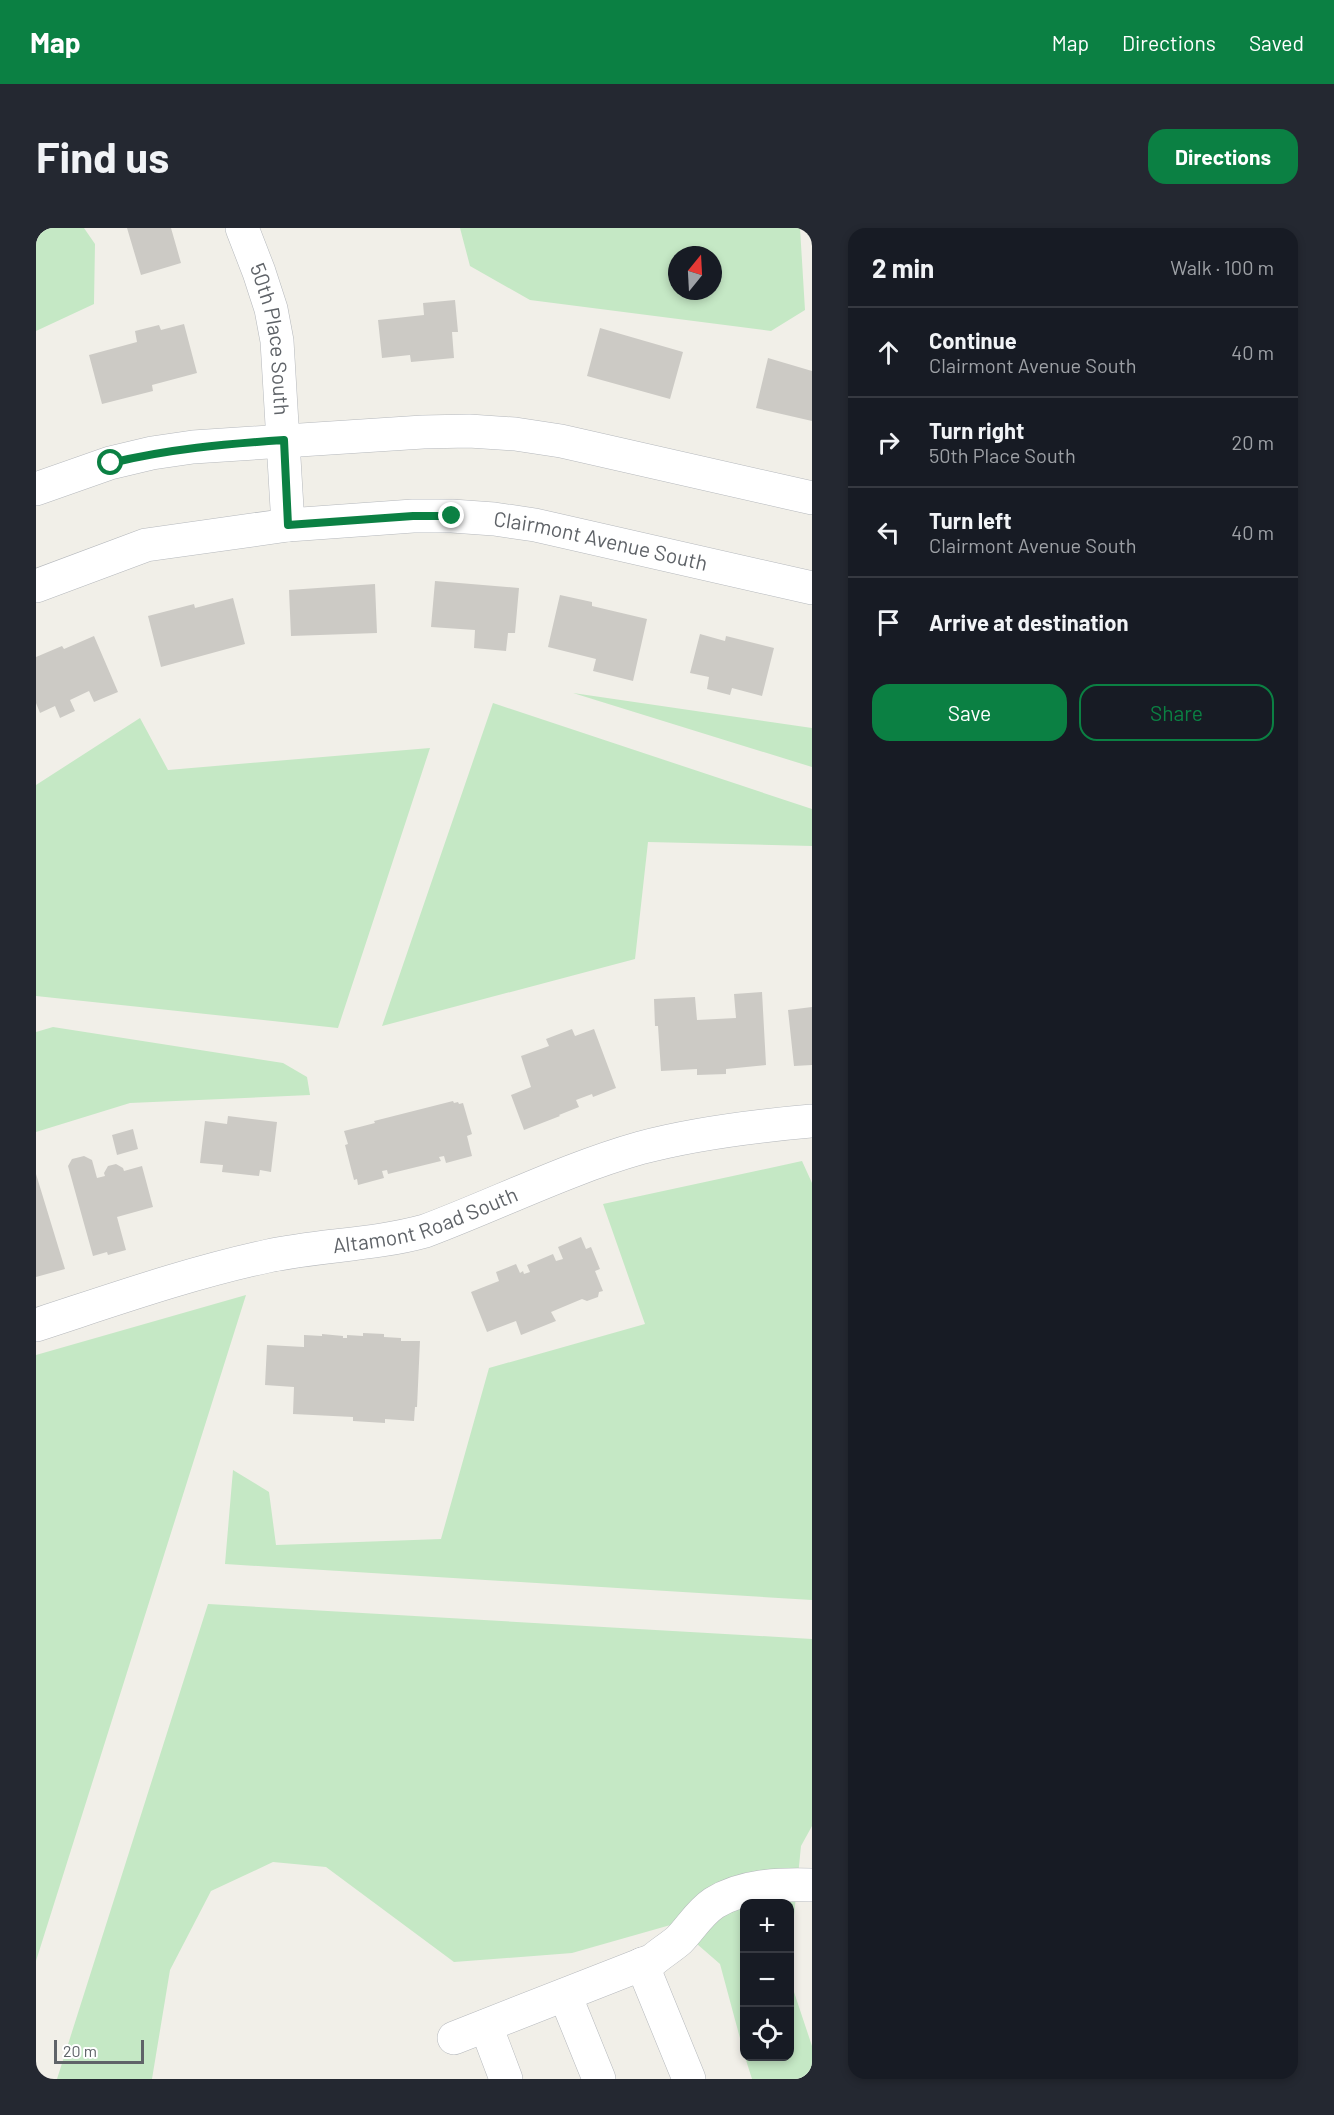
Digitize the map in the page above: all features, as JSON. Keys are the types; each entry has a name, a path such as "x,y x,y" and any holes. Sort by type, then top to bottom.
{"street":[{"name":"50th Place South","path":"242,228 262,282 277,341 288,525"},
{"path":"36,489 111,463 152,453 193,447 469,431 515,434 606,450 812,498"},
{"name":"Clairmont Avenue South","path":"36,586 146,545 288,525 413,516 494,519 535,525 812,588"},
{"name":"Altamont Road South","path":"36,1325 222,1267 270,1256 391,1240 425,1231 585,1166 638,1149 728,1130 812,1121"},
{"path":"454,2038 653,1960 678,1940 714,1903 744,1891 773,1884 812,1886"},
{"path":"642,1964 689,2079"},
{"path":"565,1995 599,2079"},
{"path":"486,2026 506,2079"}],"green space":[{"path":"36,228 84,228 95,244 94,304 36,331"},
{"path":"460,228 800,228 805,310 771,331 530,300 470,266"},
{"path":"573,693 812,728 812,767"},
{"path":"493,703 812,809 812,846 648,842 635,959 382,1026"},
{"path":"140,718 168,770 430,748 338,1028 36,996 36,785"},
{"path":"53,1027 283,1063 307,1077 310,1095 130,1103 36,1132 36,1032"},
{"path":"802,1161 812,1183 812,1600 225,1564 233,1470 269,1492 276,1545 441,1539 489,1368 645,1324 603,1204"},
{"path":"246,1295 36,1961 36,1355"},
{"path":"208,1604 812,1639 812,1826 801,1846 794,1916 794,1899 740,1899 740,2038 720,1964 674,1924 572,1953 454,1962 326,1867 273,1862 211,1891 170,1970 152,2079 57,2079"},
{"path":"794,1992 812,2046 812,2079 752,2079 746,2061 794,2061"}],"building":[{"path":"127,228 171,228 181,263 141,275"},
{"path":"455,300 458,332 452,332 454,358 411,362 410,355 382,358 378,320 424,315 423,303"},
{"path":"184,324 197,373 152,385 153,391 102,404 89,355 137,342 135,331 159,325 161,330"},
{"path":"600,328 683,352 670,399 587,376"},
{"path":"768,358 812,371 812,421 756,408"},
{"path":"435,581 519,588 515,633 508,633 506,651 474,648 475,630 431,627"},
{"path":"375,584 377,633 291,636 289,590"},
{"path":"560,595 592,602 592,606 647,619 633,681 593,671 596,659 548,647"},
{"path":"233,598 245,644 161,667 148,616 194,604 195,608"},
{"path":"700,634 725,641 726,636 774,648 762,696 732,688 730,695 707,689 709,677 690,673"},
{"path":"94,636 118,692 94,702 89,691 70,700 75,711 60,718 55,706 40,713 36,703 36,657 62,646 64,649"},
{"path":"762,992 766,1065 726,1069 726,1074 697,1075 697,1069 661,1071 654,999 695,997 697,1020 736,1018 734,994"},
{"path":"812,1007 812,1065 794,1066 788,1010"},
{"path":"572,1029 575,1036 594,1029 616,1088 593,1097 592,1094 576,1100 579,1107 524,1130 511,1095 531,1087 521,1056 549,1046 546,1039"},
{"path":"453,1101 463,1103 472,1134 467,1136 472,1156 446,1163 444,1156 439,1157 441,1161 388,1174 387,1170 382,1171 384,1178 358,1185 357,1179 354,1180 345,1145 348,1144 344,1131"},
{"path":"228,1116 277,1122 271,1172 260,1170 259,1176 222,1172 223,1165 200,1163 205,1121 227,1124"},
{"path":"133,1129 138,1149 117,1155 112,1135"},
{"path":"84,1156 92,1160 97,1178 105,1176 104,1173 108,1166 116,1164 124,1171 142,1166 153,1207 117,1217 126,1250 93,1256 68,1166 72,1159"},
{"path":"36,1174 65,1269 36,1277"},
{"path":"581,1237 586,1249 591,1247 600,1269 595,1271 603,1291 599,1292 598,1297 587,1301 582,1299 551,1312 556,1321 521,1335 516,1321 487,1332 471,1292 499,1281 496,1272 516,1264 520,1273 523,1271 524,1274 530,1272 527,1265 553,1254 556,1261 563,1259 558,1247"},
{"path":"363,1333 384,1334 384,1337 401,1338 401,1341 420,1341 417,1407 415,1407 414,1421 385,1419 385,1423 353,1421 353,1417 293,1414 294,1387 265,1385 267,1345 304,1347 304,1335 322,1336 322,1334 347,1338 347,1335 363,1336"}],"route":[{"path":"111,463 152,453 193,447 284,440 288,525 413,516 452,516"}]}
